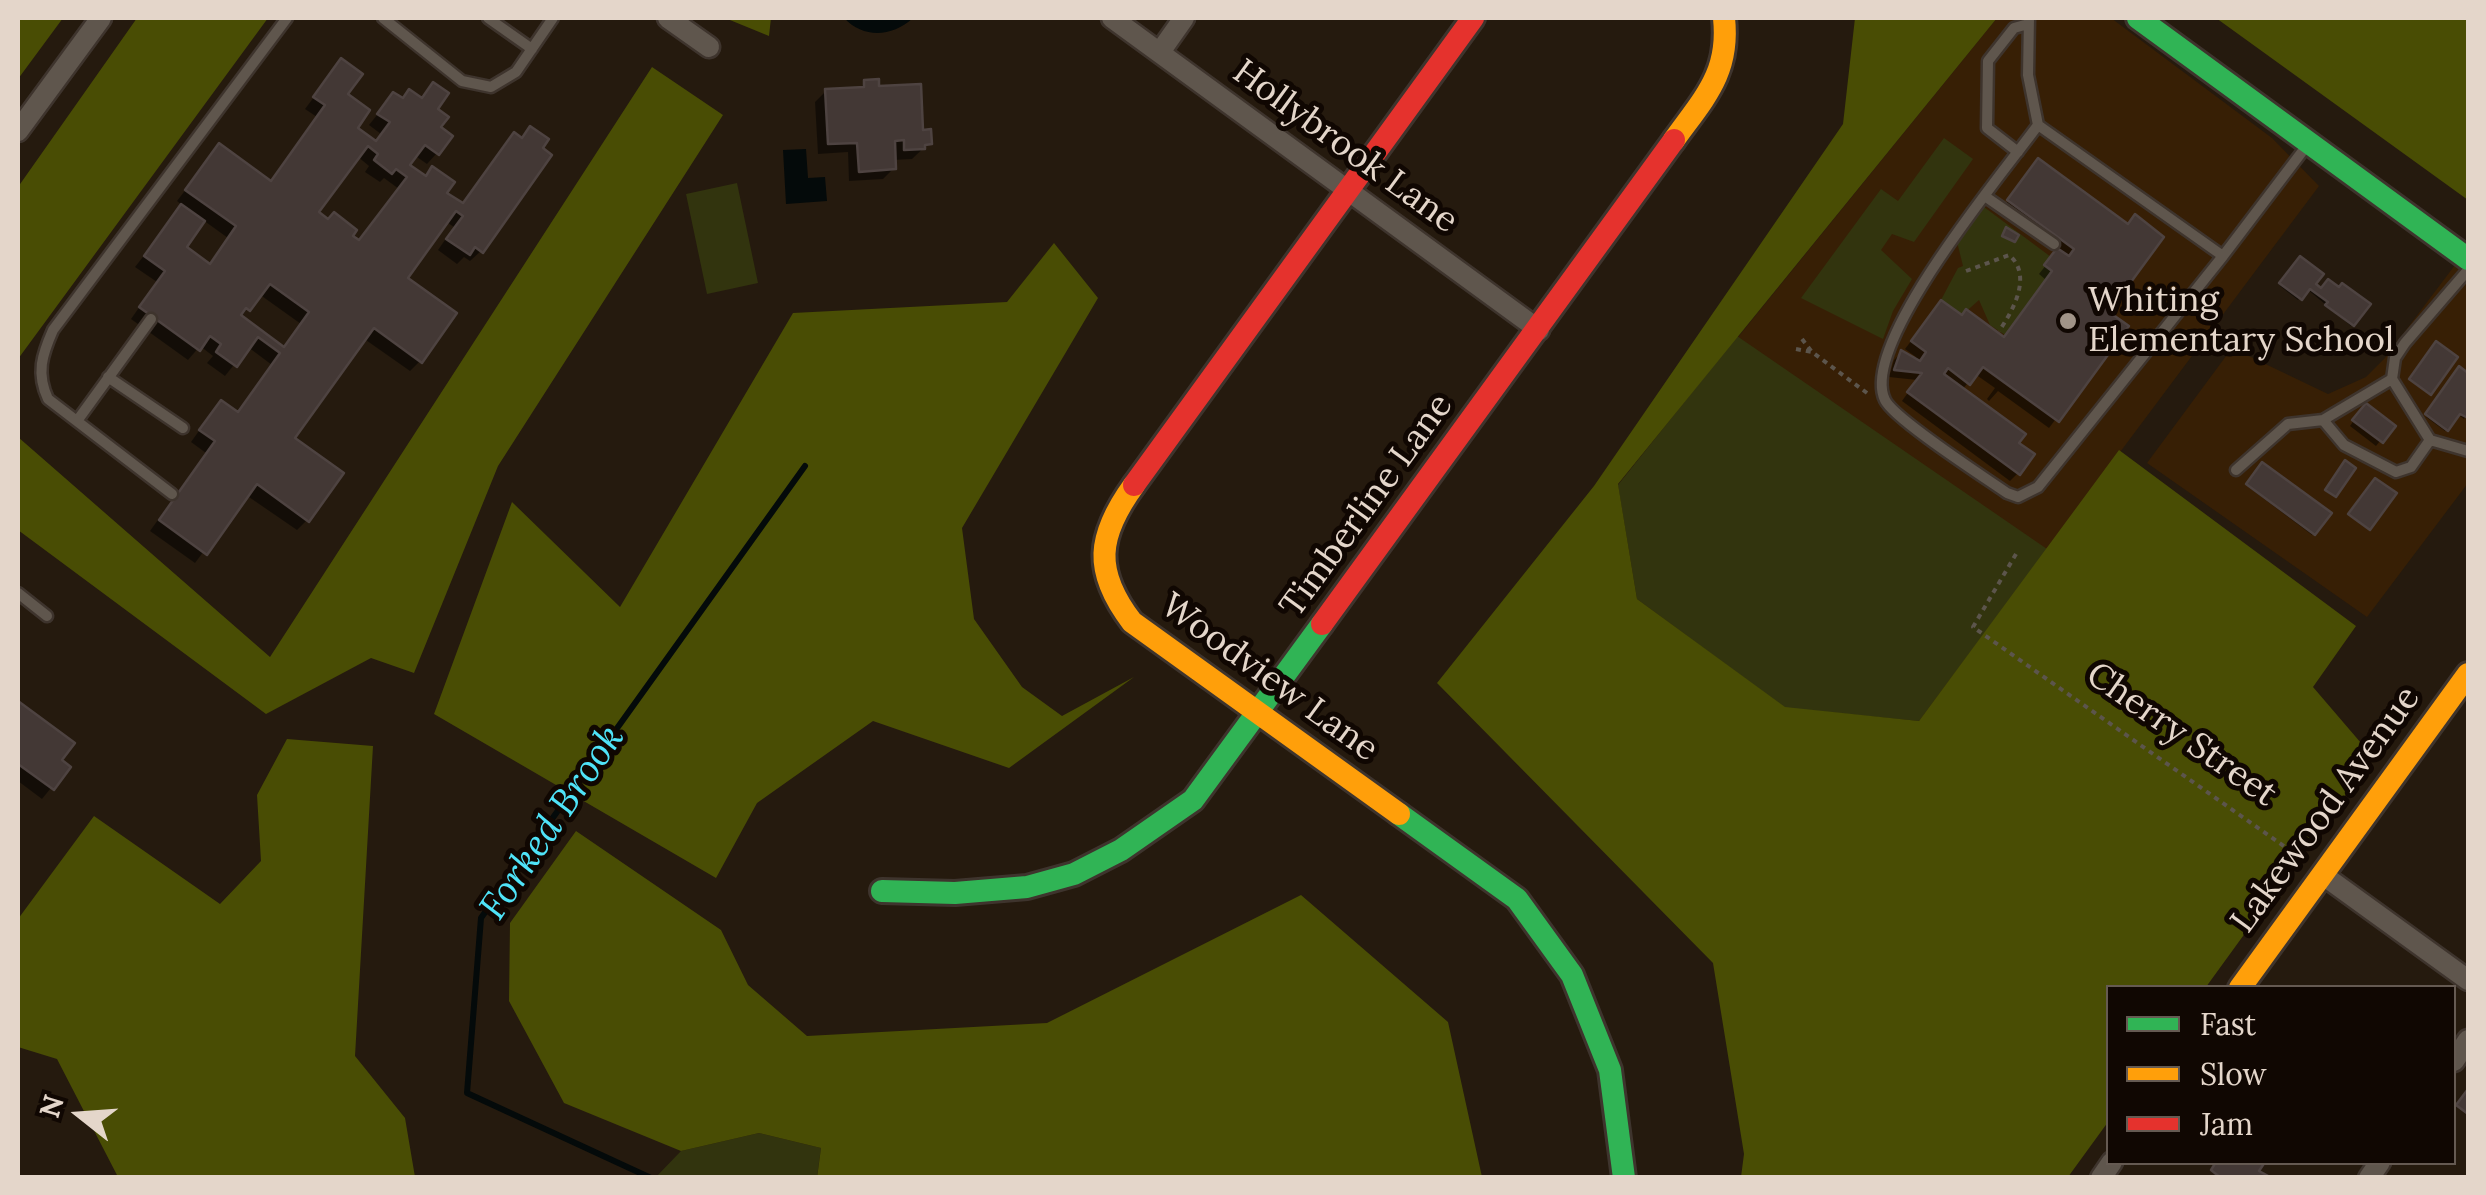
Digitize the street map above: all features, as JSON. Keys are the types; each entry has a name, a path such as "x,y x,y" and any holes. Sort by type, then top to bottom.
{"street":[{"path":"18,132 100,18"},
{"path":"668,18 709,47"},
{"name":"Hollybrook Lane","path":"1112,18 1539,330"},
{"path":"1160,52 1184,18"},
{"name":"Woodview Lane","path":"1473,18 1116,511 1102,549 1103,575 1114,600 1132,622 1517,899 1572,975 1610,1070 1624,1178"},
{"name":"Timberline Lane","path":"882,891 977,895 1076,874 1129,844 1192,800 1539,330 1718,79 1727,44 1724,18"},
{"path":"2138,18 2468,259"},
{"name":"Lakewood Avenue","path":"2242,985 2468,674"},
{"path":"2324,875 2468,980"}],"lane":[{"path":"172,494 48,398 40,380 42,354 53,330 286,18"},
{"path":"383,18 462,81 491,87 516,72 554,18"},
{"path":"488,18 532,49"},
{"path":"2018,152 1987,128 1988,61 2014,28 2028,21 2028,75 2038,125 2223,256"},
{"path":"2038,125 1908,304 1882,376 1883,398 1891,410 2006,493 2018,497 2029,494 2223,256 2308,143"},
{"path":"1986,197 2054,244"},
{"path":"2468,270 2405,343 2395,358 2392,379 2430,440 2468,451"},
{"path":"78,421 151,319"},
{"path":"108,377 183,428"},
{"path":"2236,470 2288,424 2323,420 2392,379"},
{"path":"2323,420 2344,445 2396,472 2411,468 2430,440"},
{"path":"18,592 46,616"}],"path":[{"path":"1966,271 2010,255 2016,261 2021,273 2014,309 1999,331"},
{"path":"1802,339 1812,352 1891,410"},
{"path":"1796,349 1812,352"},
{"name":"Cherry Street","path":"2016,554 1973,627 2324,875"}],"shaded area":[{"path":"18,18 63,18 18,79"},
{"path":"137,18 268,18 18,359 18,187"},
{"path":"725,18 771,18 769,36"},
{"path":"844,18 913,18 896,29 878,33 860,30"},
{"path":"1855,18 1997,18 1618,484 1637,599 1785,707 1919,721 2119,450 2356,626 2313,687 2373,757 2207,985 2106,985 2106,1125 2068,1177 1741,1177 1744,1154 1713,963 1437,683 1594,486 1843,124"},
{"path":"1997,18 2111,18 2272,138 2319,186 1919,721 1618,485"},
{"path":"2216,18 2468,18 2468,200"},
{"path":"652,67 723,115 498,466 414,673 371,658 266,714 18,530 18,437 270,657"},
{"path":"806,149 808,178 825,177 827,201 786,204 783,150"},
{"path":"1054,243 1098,298 962,528 974,619 1022,687 1062,716 1134,677 1009,768 873,721 757,803 716,878 434,714 512,502 620,607 793,313 1007,302"},
{"path":"2455,265 2468,275 2468,483 2367,617 2147,463 2232,348 2328,394 2366,377 2385,358"},
{"path":"287,739 373,746 355,1056 405,1118 415,1177 118,1177 57,1059 18,1047 18,919 94,816 220,904 261,861 257,795"},
{"path":"576,831 721,930 748,985 807,1036 1047,1023 1301,895 1448,1022 1482,1177 817,1178 821,1148 759,1133 681,1151 564,1103 509,1001 510,923"}],"green space":[{"path":"1944,138 1973,159 1914,242 1892,234 1881,250 1912,279 1893,311 1883,339 1801,298 1881,189 1898,201"},
{"path":"737,183 758,283 707,294 686,194"},
{"path":"1980,204 2051,257 2052,271 2005,335 1990,325 1979,300 1962,315 1941,300 1958,268 1963,266 1956,238"},
{"path":"1737,336 2047,549 1919,721 1785,708 1637,599 1618,485"},
{"path":"759,1133 821,1148 817,1177 655,1178 681,1151"}],"building":[{"path":"341,58 363,74 348,94 370,110 358,128 376,141 390,122 377,114 393,92 403,98 409,89 422,98 433,82 449,93 438,109 449,117 441,127 453,136 439,155 425,145 410,165 426,176 432,166 455,182 447,193 463,203 514,132 522,138 530,126 549,139 543,148 552,155 483,253 475,247 470,255 446,239 463,216 456,211 408,278 457,313 422,363 374,328 295,438 344,473 309,522 257,484 207,555 159,520 215,441 199,430 221,400 238,412 280,353 258,337 237,367 216,352 221,344 210,336 200,351 139,307 165,271 144,256 181,204 205,221 187,247 210,264 236,226 185,190 219,143 271,181 325,105 313,97","holes":["368,146 378,154 374,160 392,174 396,169 407,177 359,240 353,236 357,230 334,212 328,219 319,212","270,284 309,312 284,347 241,315 246,308 250,311"]},
{"path":"879,79 879,86 921,84 923,130 931,129 932,144 925,145 925,149 904,150 904,140 895,141 896,169 859,172 857,143 828,144 825,89 864,87 864,80"},
{"name":"Whiting Elementary School","path":"2038,158 2128,224 2135,214 2164,237 2109,312 2129,326 2059,422 1983,367 1970,385 1948,368 1944,374 2026,434 2019,443 2035,454 2020,475 1907,392 1922,373 1894,370 1901,350 1920,361 1926,352 1911,341 1941,300 1962,315 1966,309 2004,337 2052,271 2044,265 2057,248 2069,256 2074,249 2007,200"},
{"path":"2006,227 2019,235 2015,242 2002,236"},
{"path":"2300,256 2324,274 2316,284 2321,288 2328,279 2339,287 2342,283 2371,304 2354,326 2310,289 2302,300 2279,283"},
{"path":"2436,341 2458,357 2431,395 2409,379"},
{"path":"2459,366 2468,373 2468,418 2460,414 2448,431 2425,414"},
{"path":"2366,403 2396,426 2383,443 2352,420"},
{"path":"2345,460 2356,468 2336,497 2325,490"},
{"path":"2262,462 2332,513 2315,535 2246,484"},
{"path":"2375,478 2397,493 2370,530 2348,514"},
{"path":"18,701 75,743 62,760 71,767 54,790 18,764"},
{"path":"2468,1089 2468,1114 2456,1105"},
{"path":"2214,1165 2263,1165 2259,1171 2272,1178 2221,1178 2211,1170"}],"waterway":[{"name":"Forked Brook","path":"651,1178 467,1093 481,918 805,466"}],"traffic: fast":[{"path":"2138,18 2468,259"},
{"path":"882,891 955,893 1027,887 1074,874 1121,850 1193,800 1322,624"},
{"path":"1399,814 1517,899 1572,975 1610,1070 1624,1178"}],"traffic: slow":[{"path":"1674,140 1719,70 1724,18"},
{"path":"1134,485 1113,521 1104,554 1111,586 1132,622 1399,814"},
{"path":"2242,985 2468,674"}],"traffic: jam":[{"path":"1134,485 1473,18"},
{"path":"1322,624 1674,140"}],"place":[{"name":"Whiting Elementary School","path":"2068,321"}]}
